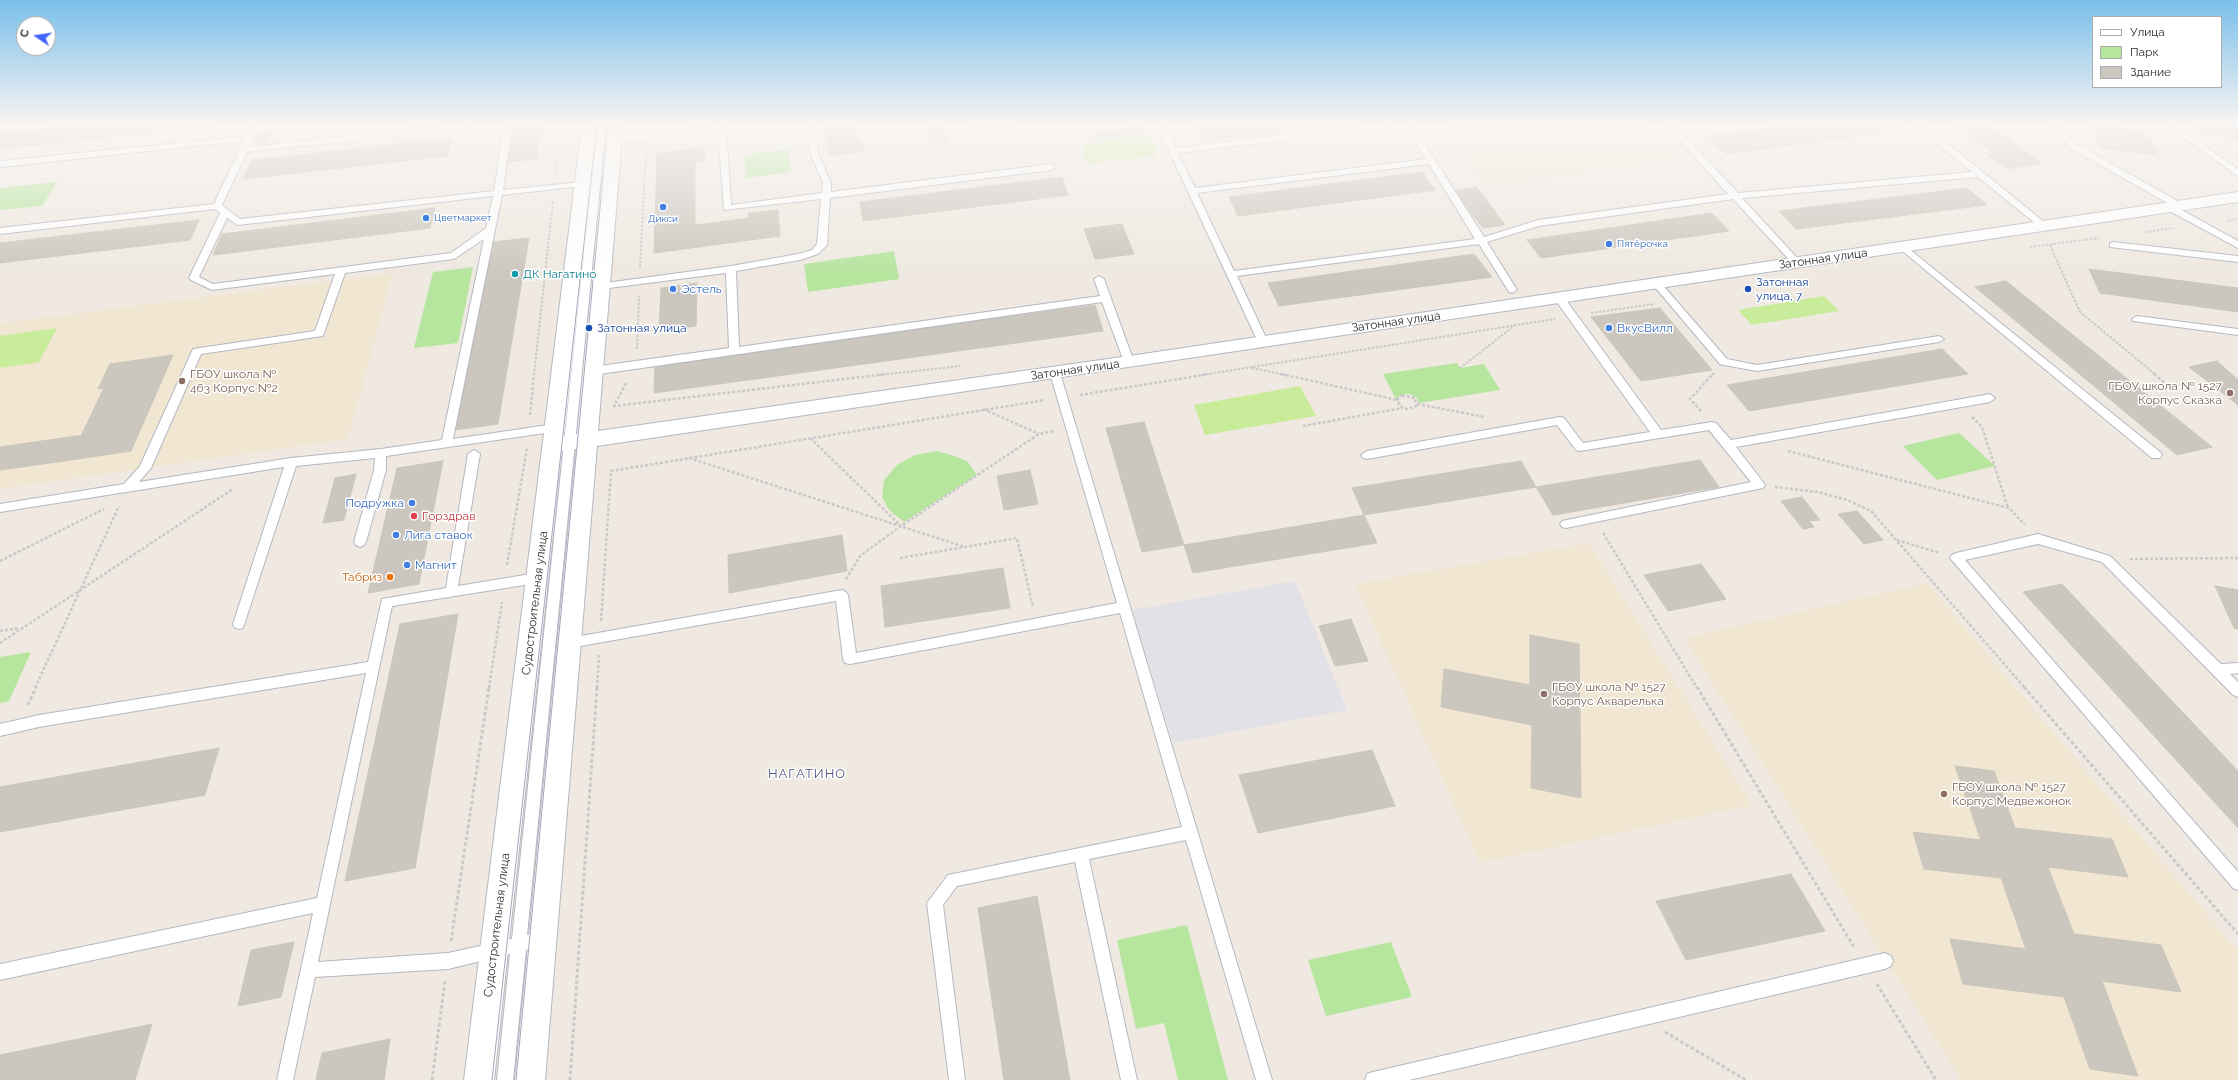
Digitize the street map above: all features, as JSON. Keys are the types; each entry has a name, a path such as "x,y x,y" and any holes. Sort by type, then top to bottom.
{"street":[{"name":"Судостроительная улица","path":"530,1080 569,643 566,439 593,370 601,286 596,175"},
{"name":"Судостроительная улица","path":"479,1080 538,578 566,439 597,182 599,175"},
{"name":"Затонная улица","path":"566,439 1055,373 2238,197"}],"lane":[{"path":"217,206 232,175"},
{"path":"448,443 500,175"},
{"path":"0,231 217,206 238,222 597,182 598,175"},
{"path":"725,175 727,208 981,175"},
{"path":"601,286 731,269 800,258 815,252 822,245 827,183 824,175"},
{"path":"1184,175 1263,342"},
{"path":"1192,191 1316,175"},
{"path":"1440,175 1512,290"},
{"path":"1717,175 1797,263"},
{"path":"1231,274 1481,241 1538,223 1736,196 1964,175"},
{"path":"1981,175 2044,226"},
{"path":"2122,175 2175,207 2201,225 2238,245"},
{"path":"225,212 194,278 212,287 454,256 491,229"},
{"path":"2113,245 2238,259"},
{"path":"1903,247 2156,455"},
{"path":"731,269 734,350"},
{"path":"128,487 145,468 197,351 319,334 341,271"},
{"path":"1099,279 1129,362"},
{"path":"1657,284 1724,362 1757,368 1939,339"},
{"path":"593,370 1106,298"},
{"path":"1559,298 1658,434"},
{"path":"2137,319 2238,332"},
{"path":"1055,373 1264,1080"},
{"path":"1728,444 1990,398"},
{"path":"1367,455 1560,422 1580,447 1712,426 1728,444 1759,485 1566,524"},
{"path":"0,508 291,462 381,453 448,443 566,439 505,1080"},
{"path":"360,542 380,470 381,453"},
{"path":"451,592 474,454"},
{"path":"239,624 291,462"},
{"path":"2238,691 2106,559 2038,539 1956,558 2238,883"},
{"path":"285,1080 374,666 386,602 538,578"},
{"path":"569,643 842,595 850,658 1124,607"},
{"path":"0,730 20,725 374,666"},
{"path":"2218,670 2238,668"},
{"path":"957,1080 935,903 953,880 1191,832"},
{"path":"1080,854 1129,1080"},
{"path":"0,972 322,904"},
{"path":"309,970 448,961 543,939"},
{"path":"1373,1080 1885,961"}],"path":[{"path":"2140,233 2201,225"},
{"path":"2026,248 2102,238"},
{"path":"2050,245 2080,312 2167,385"},
{"path":"570,1080 611,471 983,409 1671,301"},
{"path":"1460,368 1514,326"},
{"path":"1712,426 1690,398 1724,362"},
{"path":"1250,368 1397,400"},
{"path":"1397,400 1400,396 1409,395 1415,398 1417,404"},
{"path":"1397,400 1398,404 1403,408"},
{"path":"1303,426 1403,408 1410,409 1417,404 1488,417"},
{"path":"1958,404 1982,427 2009,508 2038,539"},
{"path":"983,409 1039,434"},
{"path":"835,596 860,556 901,526 1039,434 1071,428"},
{"path":"810,438 901,526"},
{"path":"1785,450 2009,508"},
{"path":"689,458 965,547"},
{"path":"1759,485 1818,492 1847,500 1871,511 2238,934"},
{"path":"0,561 99,513 128,487"},
{"path":"20,725 78,593 128,487"},
{"path":"0,643 21,628 78,593 235,488"},
{"path":"1594,518 1936,1080"},
{"path":"900,558 1017,538 1036,623"},
{"path":"1896,540 1956,558"},
{"path":"2106,559 2238,558"},
{"path":"0,631 21,628"},
{"path":"1640,1018 1746,1080"}],"shaded area":[{"path":"1479,175 1555,175 1485,184"},
{"name":"ГБОУ школа № 463 Корпус №2","path":"393,273 348,439 0,489 0,323"},
{"name":"ГБОУ школа № 1527 Корпус Акварелька","path":"1589,543 1752,805 1480,863 1355,584"},
{"path":"1295,581 1347,710 1173,743 1132,610"},
{"name":"ГБОУ школа № 1527 Корпус Медвежонок","path":"1927,583 2238,951 2238,1080 1961,1080 1684,638"}],"green space":[{"path":"746,175 766,175 746,178"},
{"path":"57,182 42,206 0,210 0,188"},
{"path":"894,251 899,279 808,292 804,264"},
{"path":"473,267 458,343 414,348 433,272"},
{"path":"1824,296 1839,311 1752,325 1738,310"},
{"path":"57,328 39,362 0,368 0,336"},
{"path":"1457,363 1460,368 1484,364 1500,390 1419,403 1417,398 1410,394 1402,394 1396,399 1383,374"},
{"path":"1300,386 1316,416 1205,435 1194,405"},
{"path":"1959,433 1995,466 1937,480 1903,446"},
{"path":"937,451 955,456 968,462 977,475 904,522 889,510 882,497 884,480 897,465 915,455"},
{"path":"31,652 9,701 0,703 0,657"},
{"path":"1187,925 1228,1080 1178,1080 1164,1023 1136,1029 1117,940"},
{"path":"1391,942 1412,997 1326,1016 1308,960"}],"building":[{"path":"245,175 275,175 243,179"},
{"path":"656,175 695,175 695,225 749,218 748,213 778,210 780,236 654,253"},
{"path":"1396,175 1424,175 1435,190 1238,216 1229,197"},
{"path":"1062,177 1068,195 863,221 860,202"},
{"path":"1477,187 1505,225 1483,228 1454,191"},
{"path":"1967,188 1987,205 1796,229 1779,211"},
{"path":"435,208 430,228 213,255 222,234"},
{"path":"1712,213 1729,231 1541,258 1527,240"},
{"path":"199,220 190,240 0,263 0,243"},
{"path":"1122,224 1134,254 1095,259 1084,229"},
{"path":"529,238 498,424 455,430 492,242"},
{"path":"1474,254 1492,277 1279,306 1268,283"},
{"path":"2089,269 2238,288 2238,312 2100,293"},
{"path":"2006,281 2212,447 2177,455 1975,287"},
{"path":"697,283 696,326 659,331 661,288"},
{"path":"1095,305 1103,331 654,393 655,364"},
{"path":"1660,308 1712,370 1641,381 1591,317"},
{"path":"1942,349 1968,374 1749,411 1727,385"},
{"path":"173,355 131,451 64,461 76,436 81,436 104,388 98,389 110,364"},
{"name":"ГБОУ школа № 1527 Корпус Сказка","path":"2217,361 2238,380 2238,405 2189,367"},
{"path":"1144,422 1184,545 1142,552 1106,428"},
{"path":"76,436 64,461 0,470 0,447"},
{"path":"1700,460 1719,487 1553,515 1536,487"},
{"path":"443,461 419,584 368,593 397,468"},
{"path":"1521,461 1536,487 1364,515 1352,488"},
{"path":"1030,470 1038,504 1004,510 997,476"},
{"path":"356,474 344,520 323,523 335,478"},
{"path":"1802,497 1820,520 1809,521 1814,527 1803,529 1781,501"},
{"path":"1857,511 1883,540 1864,544 1838,514"},
{"path":"1364,515 1377,543 1193,573 1184,545"},
{"path":"842,535 847,571 729,593 728,555"},
{"path":"1701,564 1726,599 1668,611 1644,575"},
{"path":"1003,568 1010,608 885,627 881,586"},
{"path":"2062,584 2238,771 2238,828 2023,592"},
{"path":"2215,586 2238,590 2238,629 2234,628"},
{"path":"458,614 415,868 345,881 400,624"},
{"path":"1351,619 1368,661 1335,666 1319,626"},
{"path":"1530,635 1579,644 1581,798 1531,788 1532,725 1441,707 1444,669 1530,685"},
{"path":"219,748 205,795 0,832 0,787"},
{"path":"1372,750 1395,806 1258,833 1239,775"},
{"name":"ГБОУ школа № 1527 Корпус Медвежонок","path":"1955,766 1994,771 2015,828 2112,839 2128,877 2048,867 2074,934 2161,945 2181,992 2102,981 2138,1076 2090,1069 2064,997 1963,984 1950,939 2026,949 2001,878 1924,869 1913,832 1981,840"},
{"path":"1791,874 1825,931 1686,960 1656,901"},
{"path":"1037,896 1070,1080 1004,1080 978,908"},
{"path":"294,942 281,997 238,1006 251,950"},
{"path":"152,1024 135,1080 0,1080 0,1055"},
{"path":"390,1039 384,1080 316,1080 322,1053"}],"tram line":[{"path":"492,1080 591,175"},
{"path":"516,1080 603,175"}],"place":[{"name":"Дикси","path":"663,207"},
{"name":"Цветмаркет","path":"426,218"},
{"name":"Пятёрочка","path":"1609,244"},
{"name":"ДК Нагатино","path":"515,274"},
{"name":"Эстель","path":"673,289"},
{"name":"Затонная улица, 7","path":"1748,289"},
{"name":"Затонная улица","path":"589,328"},
{"name":"ВкусВилл","path":"1609,328"},
{"name":"ГБОУ школа № 463 Корпус №2","path":"182,381"},
{"name":"ГБОУ школа № 1527 Корпус Сказка","path":"2230,393"},
{"name":"Подружка","path":"412,503"},
{"name":"Горздрав","path":"414,516"},
{"name":"Лига ставок","path":"396,535"},
{"name":"Магнит","path":"407,565"},
{"name":"Табриз","path":"390,577"},
{"name":"ГБОУ школа № 1527 Корпус Акварелька","path":"1544,694"},
{"name":"ГБОУ школа № 1527 Корпус Медвежонок","path":"1944,794"}],"district":[{"name":"НАГАТИНО","path":"807,774"}]}
